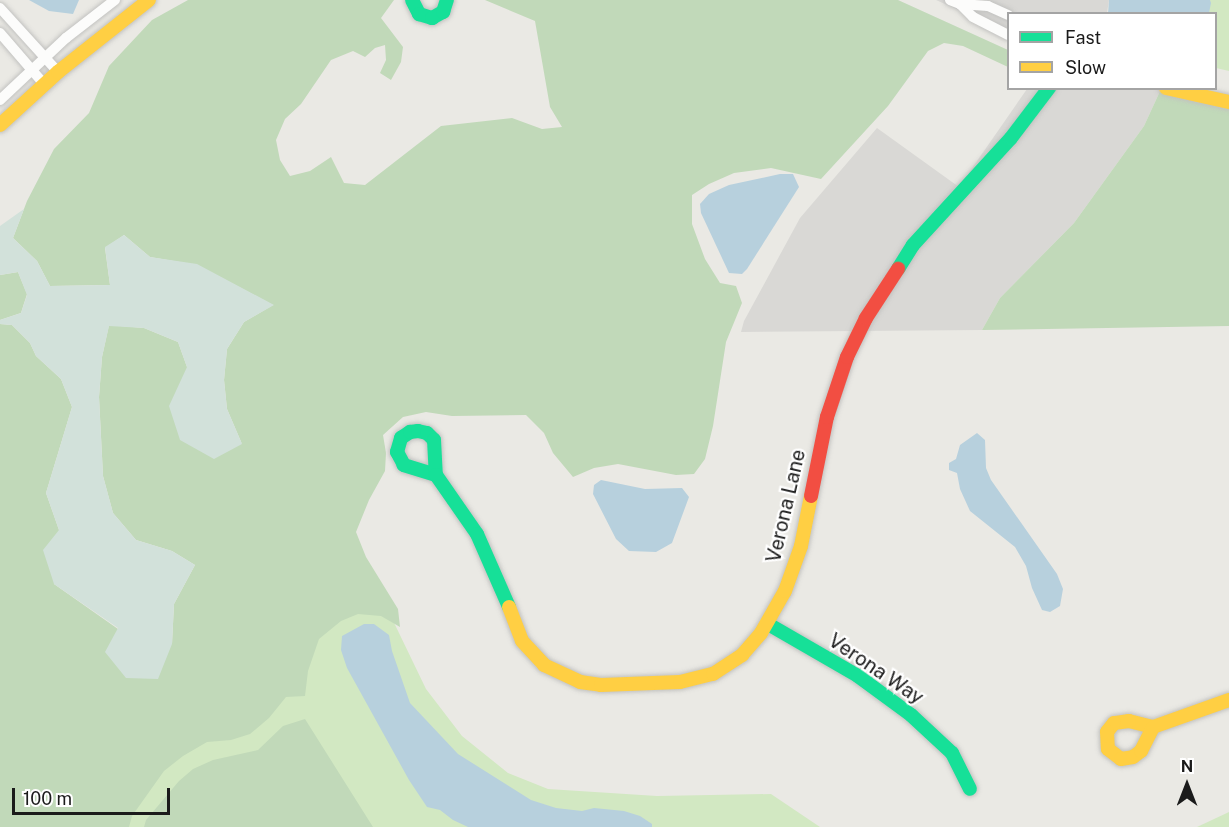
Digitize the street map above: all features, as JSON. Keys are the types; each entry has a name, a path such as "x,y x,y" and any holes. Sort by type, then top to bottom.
{"street":[{"path":"0,100 45,57 115,0"},
{"path":"0,125 58,72 149,0"},
{"path":"412,0 418,14 432,18 442,12 447,0"},
{"path":"955,2 988,6 1007,15"},
{"path":"955,2 973,17 1007,34"},
{"path":"0,8 58,72"},
{"path":"0,33 44,84"},
{"path":"1175,90 1229,102"},
{"name":"Verona Lane","path":"436,475 477,534 500,582 522,641 544,665 580,682 601,685 694,680 713,674 742,655 768,624 785,591 801,546 827,417 847,357 862,325 913,245 1011,138 1039,94"},
{"name":"Verona Way","path":"768,624 858,676 911,715 952,753 970,789"},
{"path":"1153,728 1229,700"}],"shaded area":[{"path":"936,0 1109,0 1107,12 1007,12 1007,32"},
{"path":"1026,90 1161,90 1144,126 1074,223 1000,298 982,330 741,332 744,321 800,218 877,128 959,187"},
{"path":"24,209 13,238 37,261 50,286 110,285 105,247 124,235 150,257 197,264 274,305 244,322 227,349 224,380 227,409 242,444 214,459 180,440 169,406 187,367 178,342 144,328 109,326 102,357 99,397 103,476 113,513 136,540 172,551 195,565 174,604 172,644 158,679 126,678 105,652 118,628 54,584 43,550 59,530 46,493 72,407 61,379 36,356 30,343 12,325 0,324 0,320 21,313 27,295 18,272 0,275 0,226"}],"green space":[{"path":"188,0 394,0 381,18 403,47 401,62 391,80 380,73 386,60 385,45 375,48 365,57 353,51 331,60 301,104 285,119 276,140 280,160 290,176 310,171 331,157 344,183 365,185 441,126 512,118 542,129 562,127 550,107 535,21 485,0 898,0 1007,50 1007,67 963,46 944,43 928,51 888,106 821,179 771,168 734,173 709,184 692,195 692,224 705,259 720,283 736,286 742,303 726,342 713,426 705,459 694,474 676,475 618,464 594,468 573,477 553,453 544,433 526,415 452,416 426,412 403,417 383,435 386,453 385,471 369,500 356,532 366,557 398,609 400,627 381,616 358,614 341,621 319,639 308,671 305,696 286,697 269,718 250,734 231,740 207,742 183,756 164,771 132,816 129,827 0,827 0,324 12,325 30,343 36,356 61,379 72,407 46,493 59,530 54,584 118,629 172,644 174,604 195,565 172,551 136,540 113,513 103,476 99,397 102,357 109,325 144,328 178,342 187,367 242,444 227,409 224,380 227,349 244,322 273,305 197,265 150,257 124,235 105,248 110,285 50,286 37,261 13,238 27,201 54,149 89,113 109,66 152,20"},
{"path":"1119,0 1229,0 1229,71 1217,68 1217,12 1119,12"},
{"path":"1161,90 1229,102 1229,326 982,330 1000,298 1074,223 1144,126"},
{"path":"18,272 27,294 21,313 0,320 0,275"},
{"path":"331,601 385,604 426,689 462,736 508,773 548,789 657,796 771,794 820,827 110,827 165,734"},
{"path":"305,719 373,827 144,827 146,820 179,781 193,769 213,760 258,750 283,726"},
{"path":"1229,812 1229,827 1197,827"}],"water":[{"path":"29,0 79,0 73,14 49,11"},
{"path":"1109,0 1210,0 1211,3 1209,12 1108,12"},
{"path":"780,174 793,174 799,187 747,269 742,274 729,273 701,213 700,204 709,194 729,185"},
{"path":"977,433 985,440 986,468 991,480 1057,574 1063,589 1060,606 1050,612 1042,610 1032,588 1026,566 1015,547 970,511 960,489 957,473 949,470 949,463 956,459 960,445"},
{"path":"601,480 645,489 682,488 689,497 672,543 656,552 629,551 616,539 593,494 594,485"},
{"path":"364,624 374,624 389,635 392,651 410,703 458,754 531,800 556,808 582,811 594,808 624,811 640,816 652,824 652,827 468,827 453,820 440,810 427,807 409,780 347,668 341,650 342,636"}],"traffic: fast":[{"path":"412,0 419,14 432,18 443,12 447,0"},
{"path":"898,269 913,245 1011,138 1047,90"},
{"path":"436,475 404,465 397,452 401,438 410,432 418,431 427,433 434,440 436,475 477,534 509,607"},
{"path":"768,624 858,676 911,715 952,753 970,789"}],"traffic: slow":[{"path":"0,125 58,72 149,0"},
{"path":"1175,90 1229,102"},
{"path":"509,607 522,641 544,665 580,682 601,685 680,682 713,674 742,655 761,633 785,591 801,546 811,496"},
{"path":"1153,727 1129,721 1114,723 1107,732 1108,749 1121,759 1133,757 1141,751 1153,727 1229,700"}],"traffic: jam":[{"path":"811,496 827,417 847,357 866,318 898,269"}]}
